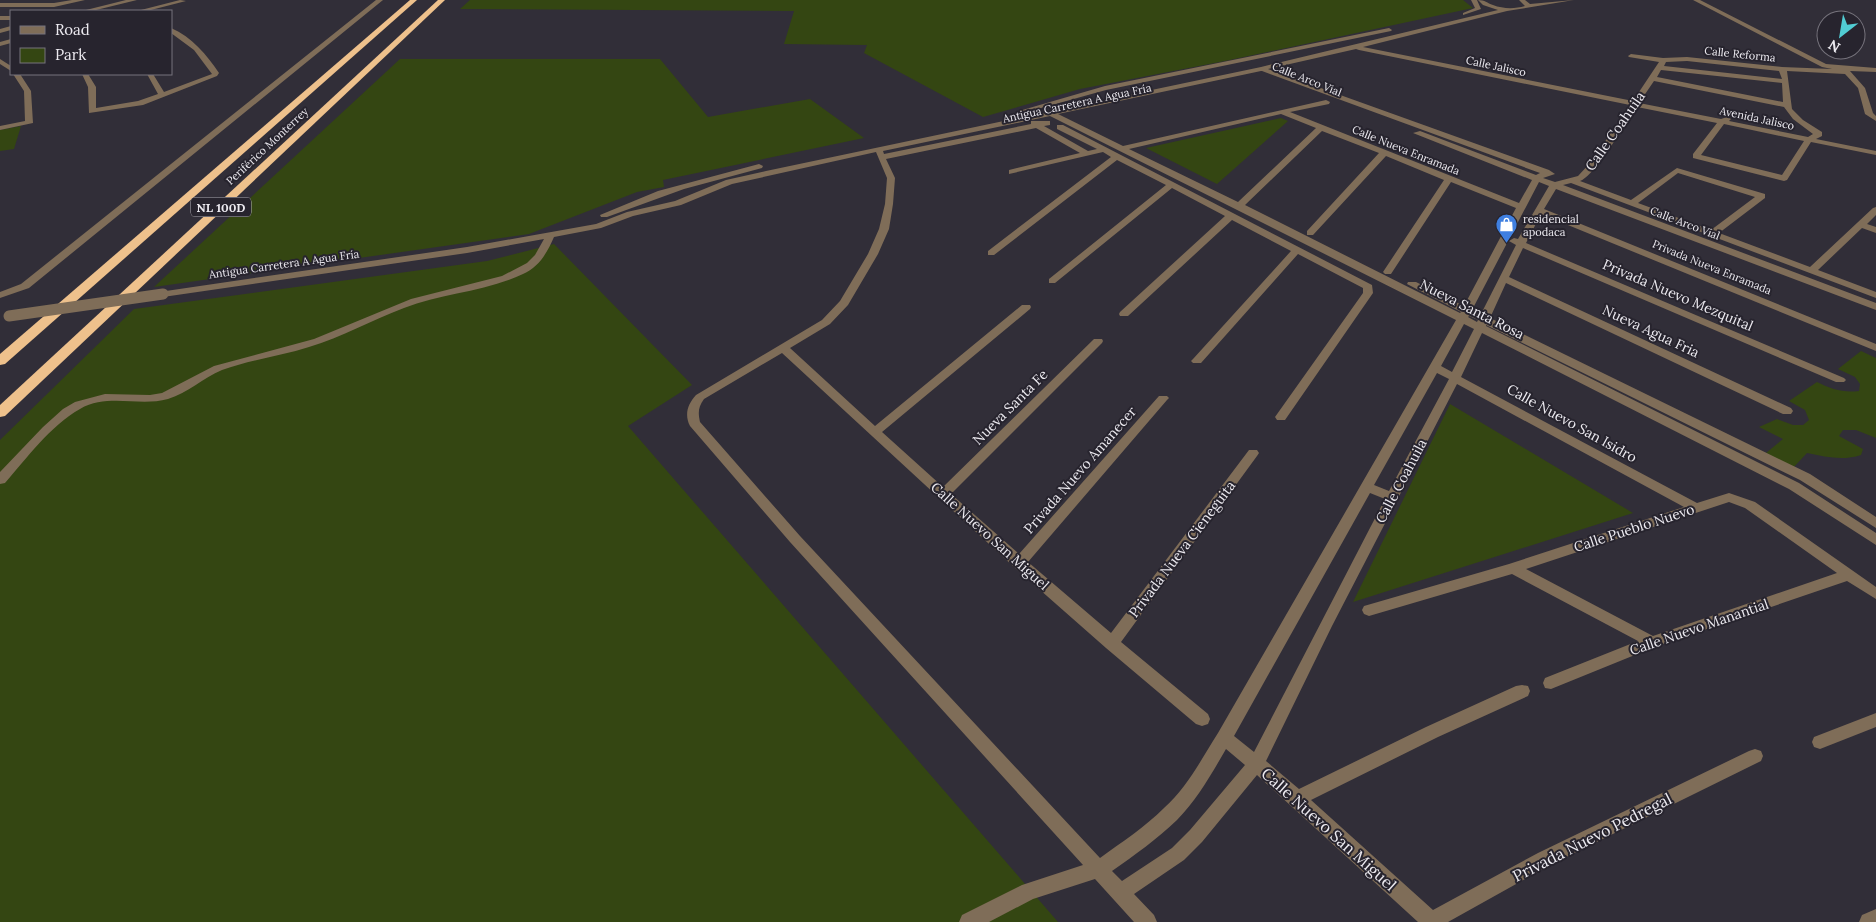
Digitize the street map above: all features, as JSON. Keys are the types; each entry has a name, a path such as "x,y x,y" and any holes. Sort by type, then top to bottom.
{"highway":[{"name":"Periférico Monterrey","path":"0,361 414,0"},
{"name":"Periférico Monterrey","path":"0,413 442,0"}],"street":[{"path":"0,6 54,5 82,0"},
{"path":"90,10 134,0"},
{"path":"0,295 25,286 380,0"},
{"path":"840,149 1031,109 1105,88 1330,43 1475,11 1479,0 1493,7 1522,9 1529,6 1571,0"},
{"path":"1522,0 1529,6"},
{"path":"1690,0 1700,1 1817,63 1841,68 1856,77 1866,89 1866,98 1873,117"},
{"path":"144,10 183,1"},
{"name":"Antigua Carretera A Agua Fría","path":"4,317 550,236 598,226 630,214 678,203 729,182 826,160 881,153 1038,125 1056,116 1263,72 1354,47 1490,15 1508,9"},
{"path":"86,75 92,87 92,111 140,103 210,78 216,73 201,51 186,38 172,31"},
{"path":"1147,922 815,561 694,423 691,413 692,406 700,397 782,347 821,326 836,313 873,254 884,229 891,192 890,178 881,153 1025,118 1056,116 1263,72 1271,60 1308,52 1330,43"},
{"name":"Calle Jalisco","path":"1354,47 1636,101"},
{"name":"Calle Reforma","path":"1631,56 1663,60 1686,59 1782,69 1876,66"},
{"name":"Calle Coahuila","path":"1120,893 1178,854 1196,836 1256,764 1325,626 1455,378 1538,210 1554,186 1584,175 1663,60"},
{"path":"1226,64 1263,72"},
{"path":"1659,68 1786,81"},
{"name":"Calle Reforma","path":"1841,68 1876,70"},
{"path":"1730,116 1722,122 1696,156 1784,178 1808,140 1819,134 1792,114 1787,105 1786,81 1782,69"},
{"name":"Calle Arco Vial","path":"1263,72 1276,73 1570,180 1876,295"},
{"name":"Calle Arco Vial","path":"1263,72 1329,101 1876,307"},
{"path":"0,128 30,123 30,99 24,82 17,75"},
{"path":"151,75 162,95"},
{"path":"1056,116 1070,103 1148,86 1163,76"},
{"path":"1652,78 1787,105"},
{"path":"1012,172 1103,150 1124,150 1343,98"},
{"path":"1866,98 1876,100"},
{"name":"Avenida Jalisco","path":"1636,101 1730,116 1876,146"},
{"name":"Avenida Jalisco","path":"1636,101 1722,122 1876,153"},
{"name":"Calle Nueva Enramada","path":"1282,112 1521,207"},
{"path":"1056,116 1103,150"},
{"name":"Nueva Santa Rosa","path":"1056,116 1124,150 1310,233 1388,272 1464,315"},
{"path":"1025,118 1087,154"},
{"path":"1242,203 1321,128"},
{"path":"1124,150 1171,185 1364,283 1368,287 1368,293 1281,417"},
{"path":"991,253 1124,150"},
{"path":"1310,233 1384,153"},
{"name":"Antigua Carretera A Agua Fría","path":"570,231 622,207 700,180 782,161"},
{"path":"1632,204 1677,170 1762,196 1713,233"},
{"name":"Calle Coahuila","path":"969,922 1029,890 1099,869 1138,842 1172,813 1200,777 1464,315 1537,179 1546,172"},
{"path":"1388,272 1449,179"},
{"path":"1052,281 1171,185"},
{"name":"Nueva Santa Rosa","path":"1242,203 1464,315 1794,486 1876,540"},
{"name":"Privada Nueva Enramada","path":"1538,210 1876,348"},
{"path":"1812,270 1876,210"},
{"path":"1124,314 1231,216"},
{"path":"1862,225 1876,230"},
{"path":"0,480 59,418 89,401 104,397 149,399 163,397 173,394 215,370 242,360 305,345 339,334 408,304 429,297 480,286 532,266 541,257 550,236"},
{"name":"Privada Nuevo Mezquital","path":"1504,238 1521,242 1840,380"},
{"path":"1197,361 1297,250"},
{"name":"Nueva Agua Fria","path":"1503,278 1787,411"},
{"path":"874,433 1026,307"},
{"name":"Nueva Santa Rosa","path":"1481,324 1805,477 1876,523"},
{"name":"Nueva Santa Fe","path":"943,495 1098,341"},
{"name":"Calle Nuevo San Miguel","path":"782,347 874,433 1110,644 1202,719"},
{"name":"Calle Nuevo San Isidro","path":"1434,367 1695,507"},
{"name":"Privada Nuevo Amanecer","path":"1020,563 1163,398"},
{"name":"Privada Nueva Cieneguita","path":"1110,644 1252,453"},
{"path":"1794,486 1805,477"},
{"path":"1366,486 1392,497"},
{"name":"Calle Pueblo Nuevo","path":"1369,610 1513,568 1729,497 1741,500 1876,594"},
{"path":"1513,568 1652,642"},
{"name":"Calle Nuevo Manantial","path":"1551,683 1652,642 1848,575"},
{"path":"1296,799 1432,732 1522,691"},
{"path":"1820,742 1876,720"},
{"name":"Calle Nuevo San Miguel","path":"1224,738 1296,799 1432,922"},
{"name":"Privada Nuevo Pedregal","path":"1432,922 1544,859 1755,756"},
{"path":"1869,922 1876,918"}],"green space":[{"path":"470,0 1463,0 1473,8 1225,61 1080,89 983,117 864,53 867,45 784,44 794,11 460,9"},
{"path":"400,59 660,59 708,117 810,99 864,138 663,180 664,187 637,192 529,234 154,287"},
{"path":"1281,118 1288,121 1217,184 1146,148"},
{"path":"21,126 14,149 0,151 0,130"},
{"path":"554,244 692,385 628,426 1058,922 0,922 0,440 134,309 487,261"},
{"path":"1861,351 1876,358 1876,438 1856,430 1843,430 1839,436 1863,449 1861,455 1841,458 1807,453 1793,468 1766,453 1783,439 1759,427 1777,419 1793,425 1803,425 1809,420 1805,410 1789,401 1817,382 1837,390 1859,391 1860,384 1855,377 1838,369"},
{"path":"1450,404 1633,513 1353,602"}],"place":[{"name":"residencial apodaca","path":"1507,244"}]}
